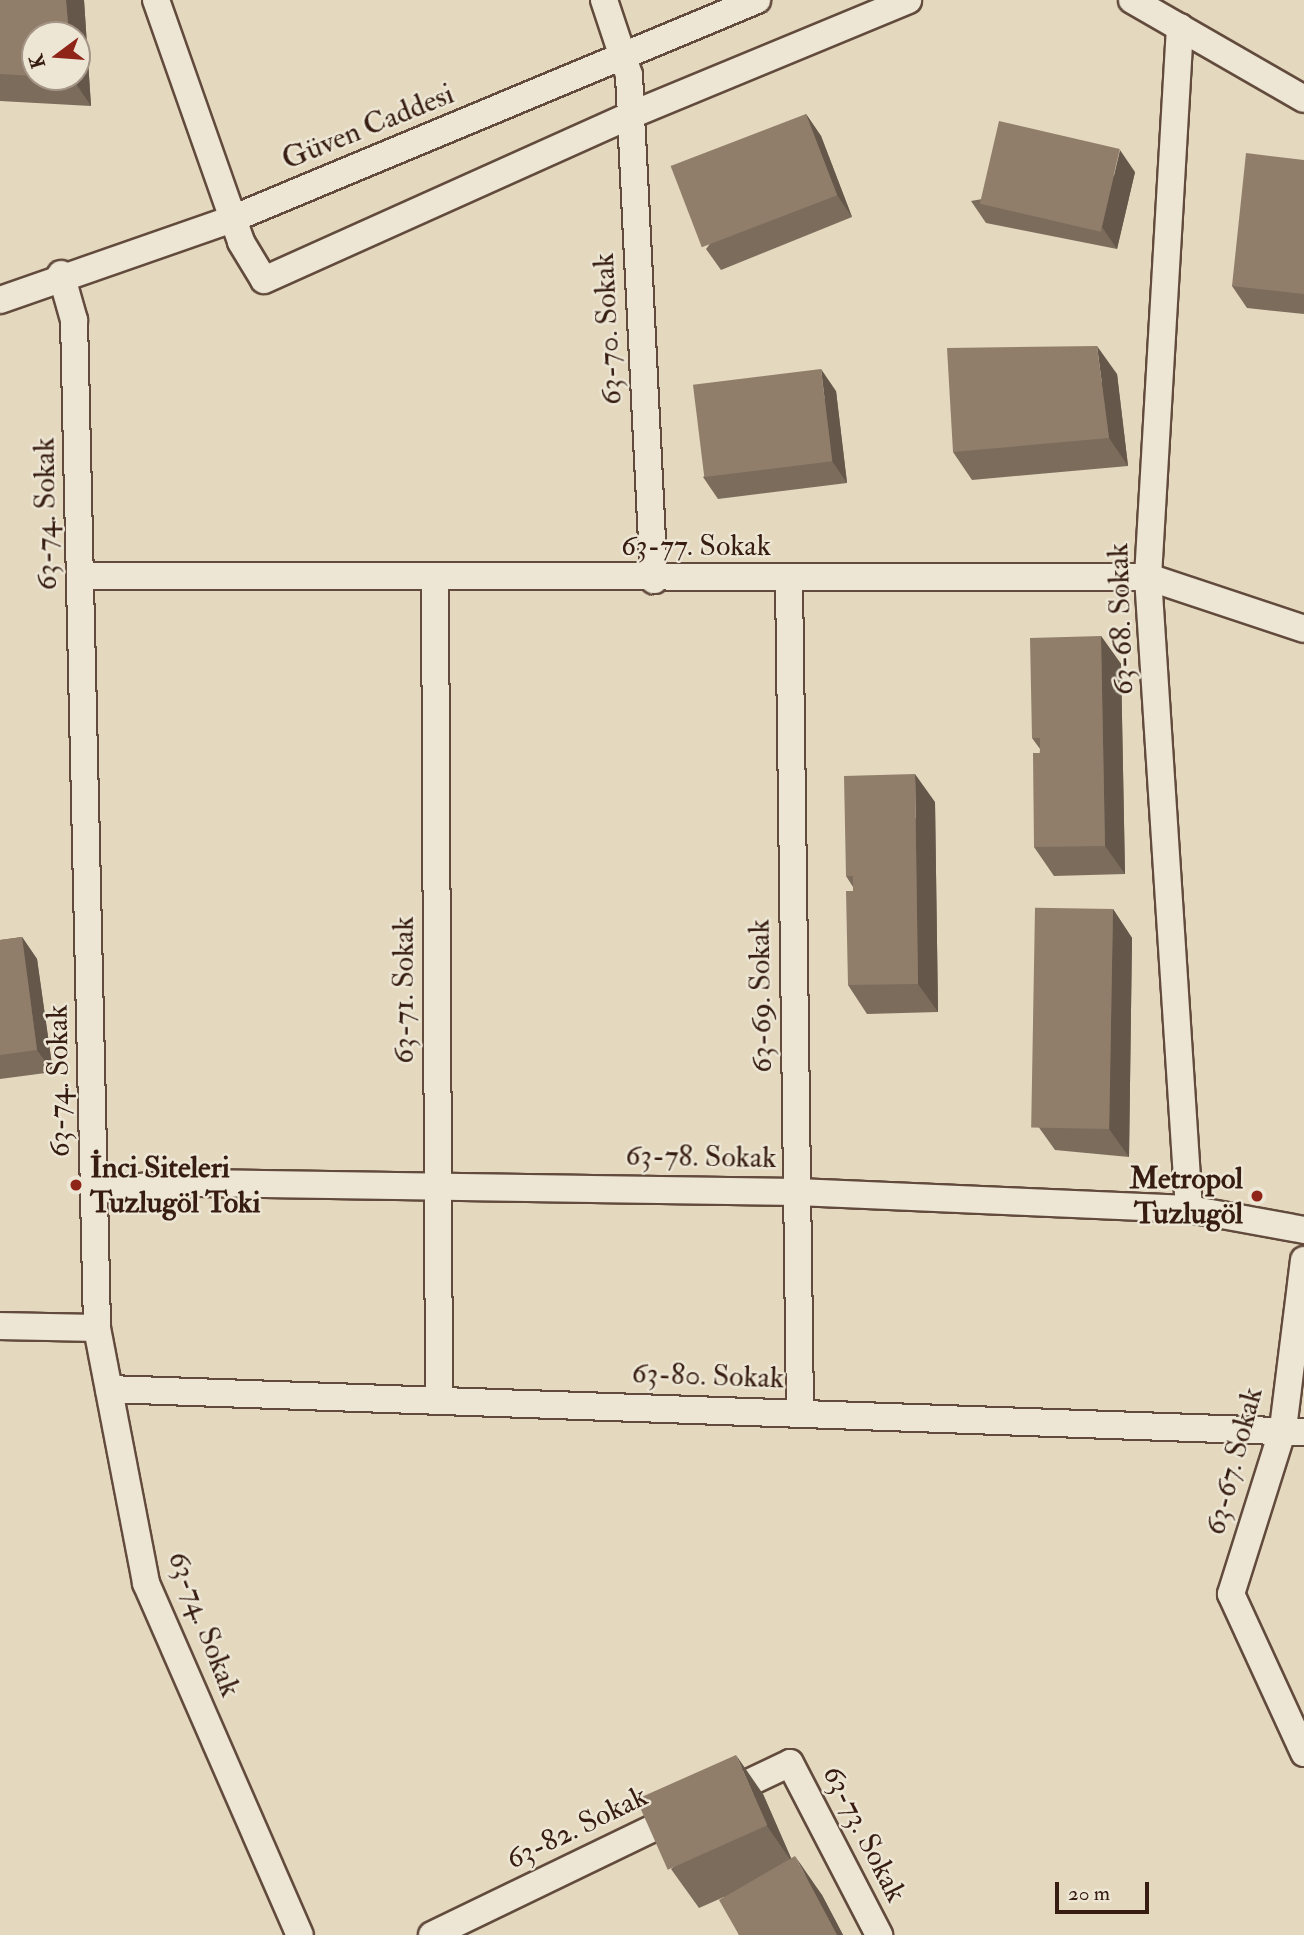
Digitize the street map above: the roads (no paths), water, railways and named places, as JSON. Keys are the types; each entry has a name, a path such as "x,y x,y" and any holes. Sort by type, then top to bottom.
{"street":[{"path":"156,0 233,219 264,281 631,114 908,0"},
{"name":"63-70. Sokak","path":"604,0 626,66 631,114 654,580"},
{"name":"Güven Caddesi","path":"0,300 61,274 233,219 626,66 757,0"},
{"path":"1132,0 1304,99"},
{"name":"63-68. Sokak","path":"1180,27 1148,577 1189,1209"},
{"name":"63-74. Sokak","path":"61,274 74,320 97,1328 146,1583 300,1935"},
{"name":"63-77. Sokak","path":"80,576 654,580 1148,577 1304,629"},
{"name":"63-71. Sokak","path":"435,579 439,1400"},
{"name":"63-69. Sokak","path":"789,580 800,1412"},
{"name":"63-78. Sokak","path":"95,1189 438,1185 797,1192 1189,1209 1304,1230"},
{"name":"63-67. Sokak","path":"1304,1260 1294,1431 1231,1594 1304,1753"},
{"path":"0,1326 97,1328"},
{"name":"63-80. Sokak","path":"109,1389 1294,1431"},
{"name":"63-82. Sokak","path":"432,1935 790,1763"},
{"name":"63-73. Sokak","path":"790,1763 879,1935"}],"place":[{"name":"İnci Siteleri Tuzlugöl Toki","path":"76,1185"},
{"name":"Metropol Tuzlugöl","path":"1257,1196"}]}
